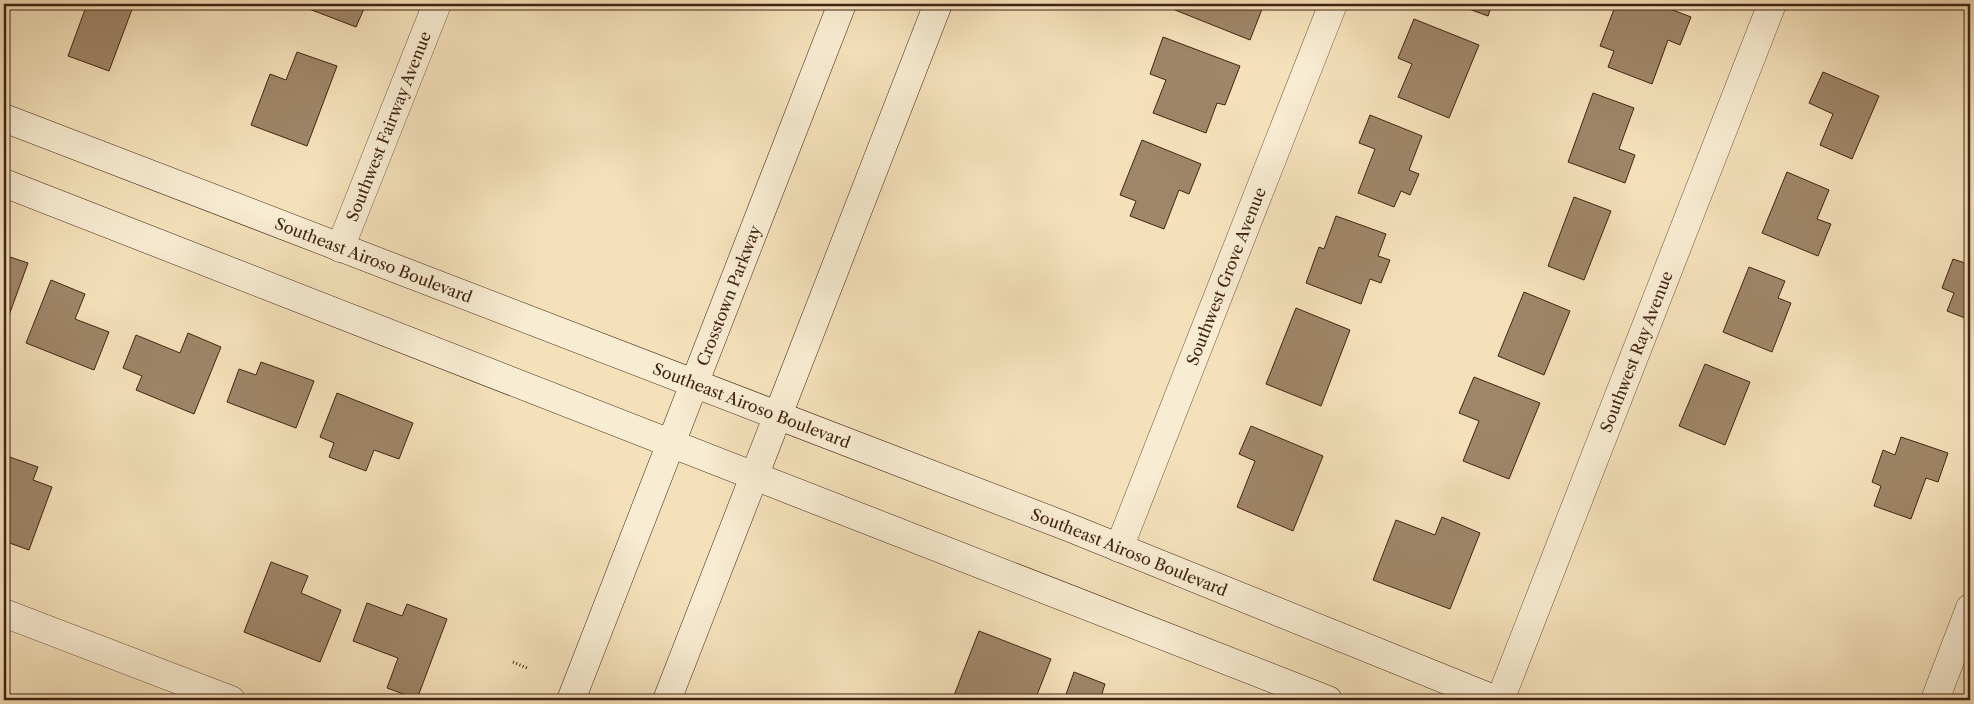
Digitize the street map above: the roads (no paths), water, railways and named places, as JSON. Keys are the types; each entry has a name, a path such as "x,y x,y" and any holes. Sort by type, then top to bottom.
{"main road":[{"name":"Southwest Fairway Avenue","path":"340,248 438,4"},
{"name":"Crosstown Parkway","path":"572,700 842,4"},
{"path":"667,700 938,4"},
{"name":"Southwest Grove Avenue","path":"1119,548 1333,4"},
{"name":"Southwest Ray Avenue","path":"1498,700 1772,4"},
{"name":"Southeast Airoso Boulevard","path":"4,118 1119,548 1498,700"},
{"path":"4,183 1328,700"},
{"path":"1935,700 1970,608"},
{"path":"4,612 230,700"}]}
